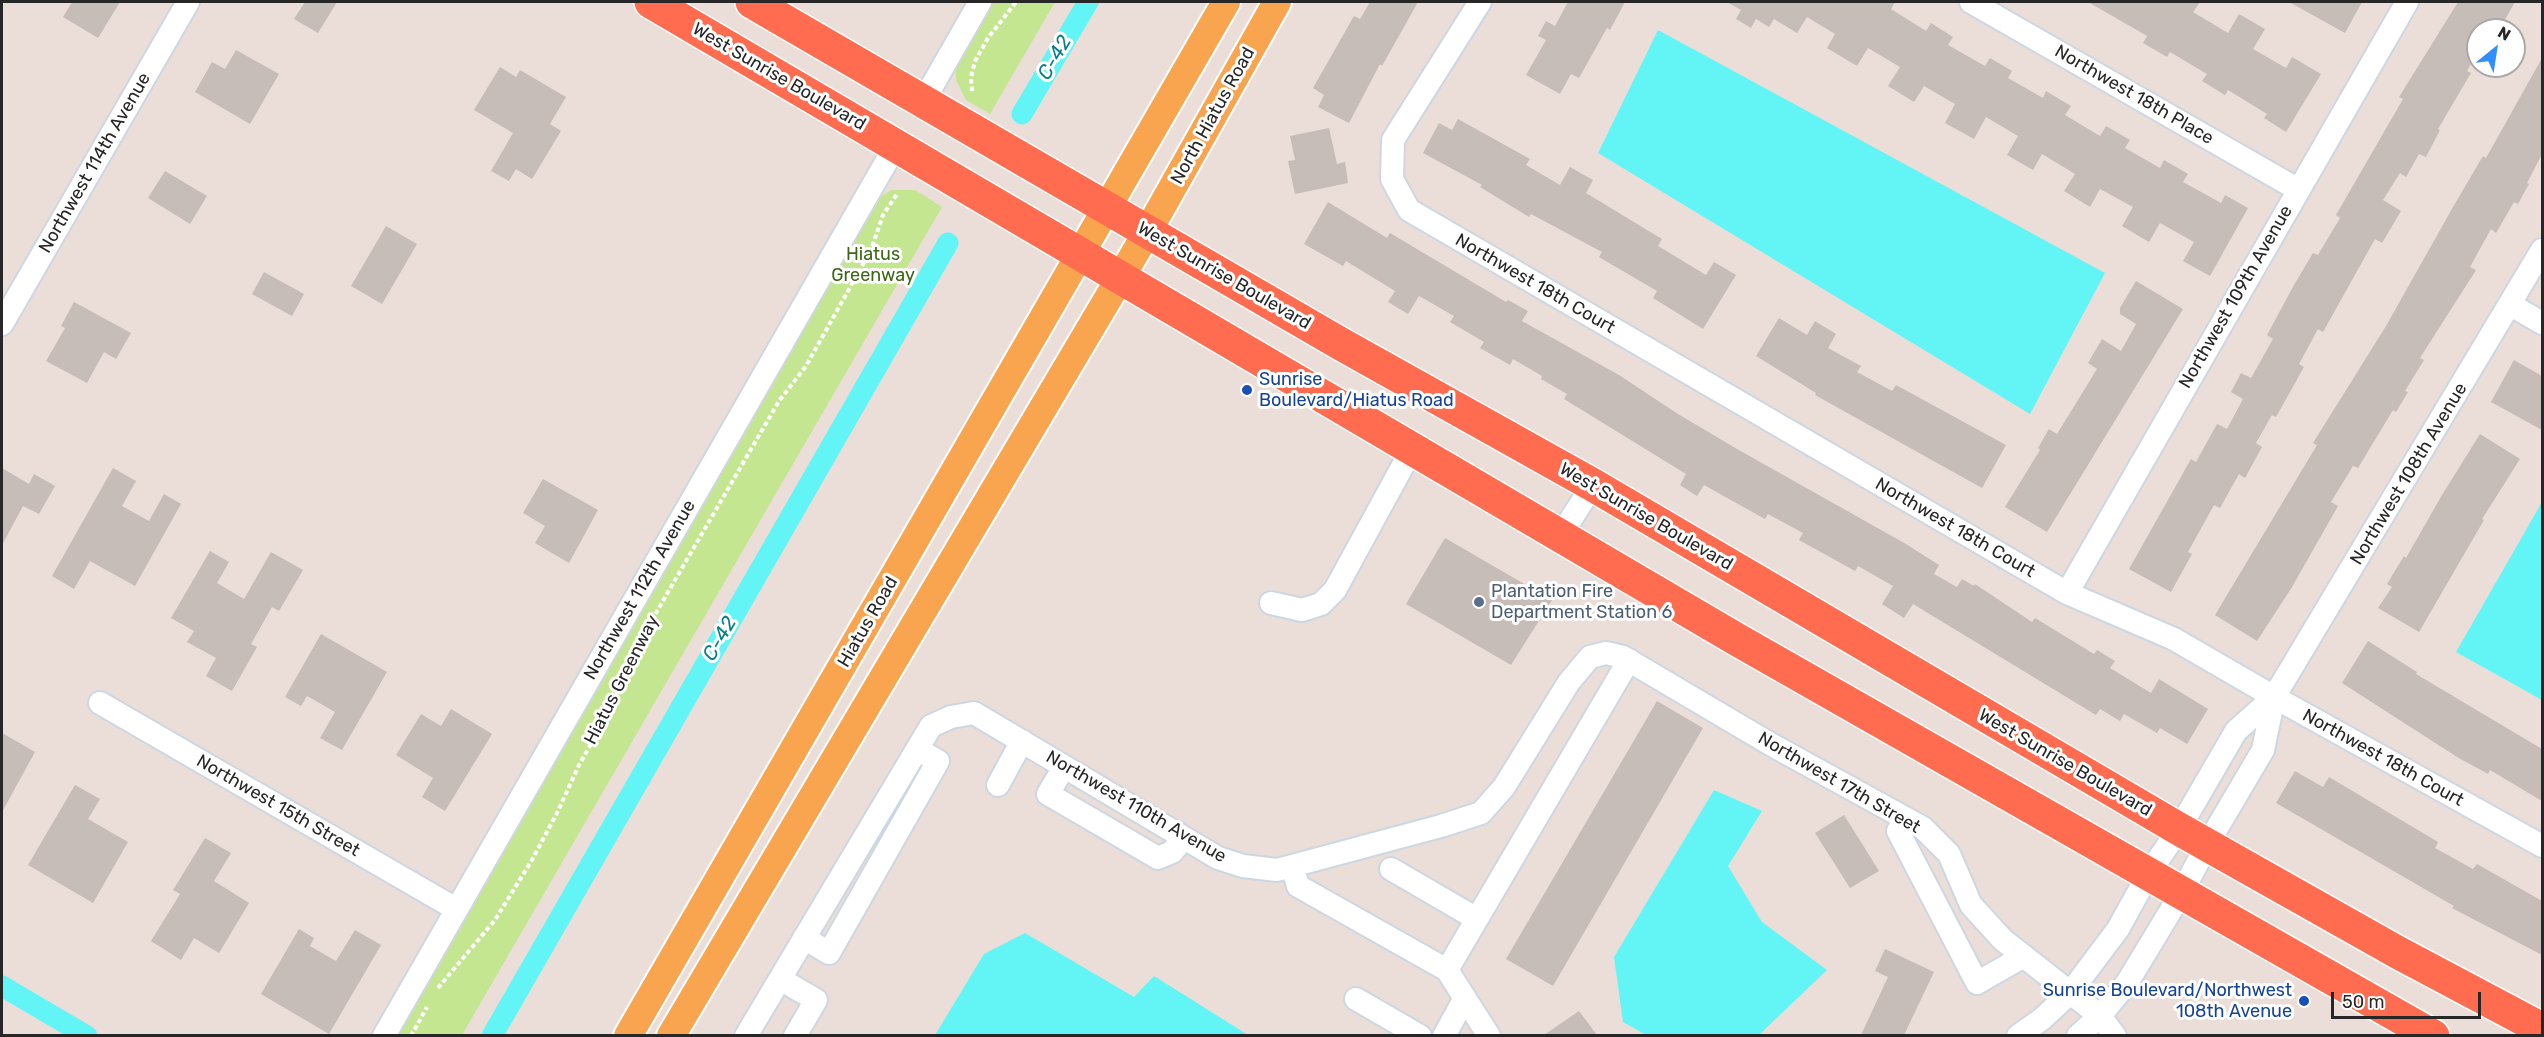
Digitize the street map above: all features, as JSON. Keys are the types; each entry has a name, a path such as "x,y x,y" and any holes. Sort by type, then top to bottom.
{"highway":[{"name":"West Sunrise Boulevard","path":"651,2 1736,639 2433,1035"},
{"name":"West Sunrise Boulevard","path":"752,2 924,100 1341,345 1593,485 2193,837 2397,952 2542,1029"}],"main road":[{"path":"1108,208 1226,2"},
{"name":"North Hiatus Road","path":"1148,231 1277,2"},
{"name":"Hiatus Road","path":"628,1035 1108,208"},
{"path":"671,1035 1148,231"}],"street":[{"name":"Northwest 114th Avenue","path":"2,324 188,2"},
{"path":"924,100 980,2"},
{"name":"Northwest 18th Court","path":"1480,2 1393,140 1392,178 1409,210 2067,593 2174,639 2542,846"},
{"name":"Northwest 18th Place","path":"1971,2 2297,189"},
{"name":"Northwest 109th Avenue","path":"2067,593 2297,189 2407,2"},
{"name":"Northwest 112th Avenue","path":"384,1035 896,145"},
{"name":"Northwest 108th Avenue","path":"2078,1035 2100,1016 2127,983 2182,892 2193,837 2236,732 2274,697 2542,250"},
{"path":"2511,305 2542,323"},
{"path":"1271,603 1302,610 1321,604 1335,590 1412,449"},
{"path":"1560,536 1593,485"},
{"name":"Northwest 110th Avenue","path":"746,1035 931,726 951,717 974,713 1218,858 1243,866 1277,870 1481,813 1504,787 1569,682 1590,657 1606,653 1626,658"},
{"path":"1447,970 1626,658"},
{"name":"Northwest 17th Street","path":"1626,658 1772,745 1923,828 1949,854 1971,905 2003,940 2100,1016 2115,1035"},
{"name":"Northwest 108th Avenue","path":"2020,1035 2042,1019 2070,993 2118,929 2149,873 2193,837 2263,750 2274,697"},
{"name":"Northwest 15th Street","path":"100,703 456,909"},
{"path":"998,785 1022,741"},
{"path":"1064,767 1048,794 1158,858 1172,852 1184,838"},
{"path":"1905,819 1898,831 1977,983 2024,956"},
{"path":"1292,866 1298,886 1447,970 1489,1035"},
{"path":"1391,869 1477,919"},
{"path":"780,979 816,1000 795,1035"},
{"path":"1444,1035 1465,998"},
{"path":"1356,999 1420,1035"}],"path":[{"path":"972,91 975,61 988,38 1016,2"},
{"name":"Hiatus Greenway","path":"433,996 495,920 532,860 579,765 611,709 635,649 778,401 806,366 872,250 883,215 897,194"},
{"path":"411,1035 428,1006"}],"green space":[{"path":"990,2 1055,2 990,114 966,100 956,80 955,63"},
{"name":"Hiatus Greenway","path":"891,190 915,190 942,207 462,1035 393,1036 875,200"}],"water":[{"path":"1658,30 2105,273 2030,414 1598,153"},
{"path":"2542,502 2542,700 2456,652"},
{"path":"1714,790 1762,811 1728,866 1762,922 1827,970 1759,1035 1646,1035 1623,1022 1614,957"},
{"path":"1025,933 1134,997 1154,976 1248,1035 935,1035 984,954"}],"building":[{"path":"72,2 120,2 98,38 63,17"},
{"path":"305,2 337,2 318,33 294,19"},
{"path":"1370,2 1418,2 1382,66 1380,64 1349,123 1318,107 1324,95 1313,88 1354,16 1360,19"},
{"path":"1568,2 1625,2 1610,30 1607,28 1579,78 1571,74 1560,94 1526,75 1546,40 1538,36 1546,21 1555,26"},
{"path":"1727,2 1895,2 1891,9 1926,31 1931,23 1953,37 1948,45 1985,66 1990,58 2012,71 2008,78 2043,98 2046,91 2071,106 2065,115 2100,136 2106,126 2130,140 2125,148 2160,168 2164,160 2188,174 2183,182 2221,203 2225,195 2248,208 2210,276 2183,261 2194,242 2160,223 2149,242 2122,226 2133,207 2100,189 2090,207 2064,191 2075,174 2042,154 2033,170 2007,155 2018,136 1986,117 1974,139 1945,123 1955,104 1924,86 1914,102 1888,86 1900,67 1868,48 1857,66 1827,48 1835,34 1807,17 1797,33 1774,19 1769,27 1756,19 1751,28 1736,19 1741,10"},
{"path":"2088,2 2200,2 2193,12 2228,33 2239,14 2265,29 2253,49 2286,68 2292,57 2321,74 2286,132 2264,118 2267,114 2228,90 2225,95 2202,81 2207,74 2170,52 2167,57 2143,43 2147,36"},
{"path":"2289,2 2362,2 2345,33"},
{"path":"2458,2 2515,2 2506,18 2466,18 2466,78 2468,78 2438,129 2440,130 2426,157 2419,154 2406,177 2400,173 2383,200 2401,211 2382,243 2375,239 2323,332 2318,329 2299,364 2304,367 2276,417 2272,415 2256,443 2262,447 2245,478 2239,474 2220,508 2214,505 2188,552 2192,554 2171,592 2129,569 2191,459 2196,462 2217,424 2227,429 2243,399 2231,392 2241,373 2251,378 2273,339 2267,335 2313,253 2318,255 2340,218 2336,215 2403,99 2399,97"},
{"path":"236,50 279,74 250,124 195,92 212,62 225,69"},
{"path":"2542,58 2542,154 2527,183 2529,184 2518,204 2514,202 2496,233 2491,229 2470,267 2476,270 2420,358 2424,360 2405,391 2408,392 2396,412 2393,410 2358,468 2353,466 2331,502 2338,506 2292,587 2257,641 2215,615 2317,445 2313,443 2386,326 2483,156 2486,158"},
{"path":"500,67 516,77 520,70 566,97 550,124 561,131 532,179 516,169 509,181 491,171 513,133 474,110"},
{"path":"1458,119 1530,159 1526,165 1560,185 1570,167 1593,180 1586,193 1662,239 1658,246 1706,275 1714,262 1736,275 1703,329 1653,298 1657,291 1599,257 1602,252 1531,214 1529,217 1480,187 1482,185 1423,153 1439,123 1452,130"},
{"path":"1329,128 1337,164 1345,162 1348,183 1295,194 1288,161 1295,160 1290,136"},
{"path":"165,171 207,196 190,224 148,198"},
{"path":"1328,202 1387,238 1390,233 1506,302 1508,300 1528,311 1522,321 1619,375 1737,449 1906,544 1939,565 1934,574 1957,587 1962,579 1974,586 1975,584 2032,622 2035,618 2094,654 2097,650 2115,661 2110,668 2151,693 2159,679 2208,709 2187,744 2160,728 2157,733 2124,714 2120,721 2100,709 2096,715 1913,604 1904,618 1882,604 1893,586 1858,566 1855,571 1799,540 1803,533 1768,514 1765,519 1704,485 1697,496 1680,485 1686,474 1564,399 1567,394 1541,379 1542,376 1513,359 1510,365 1480,348 1484,342 1450,322 1454,316 1419,296 1408,314 1388,302 1395,291 1346,261 1343,266 1304,244"},
{"path":"386,226 417,244 382,304 351,286"},
{"path":"264,272 304,294 292,316 252,294"},
{"path":"2136,281 2183,309 2047,532 2005,507 2040,450 2038,448 2049,429 2057,434 2097,369 2088,363 2102,339 2121,351 2136,324 2120,314 2120,308"},
{"path":"74,302 131,333 116,359 104,352 87,383 46,361 65,328 61,326"},
{"path":"1779,318 1807,335 1815,321 1836,334 1828,348 1861,366 1857,372 1892,391 1896,385 2006,445 1982,488 1815,395 1816,393 1756,356"},
{"path":"2514,360 2542,376 2542,430 2491,402"},
{"path":"2480,434 2520,459 2482,519 2484,520 2419,632 2378,608 2392,587 2387,584 2404,556 2406,558"},
{"path":"2,468 29,484 34,474 55,486 39,514 23,506 2,545"},
{"path":"113,468 136,481 122,506 149,521 164,494 181,504 135,586 90,561 74,589 52,576"},
{"path":"543,479 598,510 569,563 535,543 545,526 523,513"},
{"name":"Plantation Fire Department Station 6","path":"1445,538 1552,600 1511,665 1406,604"},
{"path":"210,551 229,562 217,583 244,599 271,552 303,570 279,611 272,607 251,644 257,647 232,691 206,676 216,658 187,642 194,631 171,618"},
{"path":"321,634 387,672 342,750 320,738 335,712 307,696 301,706 285,697"},
{"path":"2368,641 2417,672 2416,674 2542,749 2542,801 2490,770 2488,774 2457,757 2342,683"},
{"path":"1657,701 1703,728 1553,986 1506,959"},
{"path":"451,709 492,734 445,811 422,797 433,778 396,755 421,714 441,726"},
{"path":"2,733 35,752 2,812"},
{"path":"2295,771 2323,787 2329,777 2438,842 2435,848 2473,869 2477,864 2542,901 2542,955 2452,908 2454,906 2276,803"},
{"path":"75,785 100,799 88,819 128,842 93,903 28,865"},
{"path":"1844,815 1879,871 1850,888 1815,833"},
{"path":"205,838 231,853 214,881 249,903 219,953 194,938 181,960 151,941 180,894 173,890"},
{"path":"299,929 314,938 310,946 336,961 355,930 381,945 329,1034 261,994"},
{"path":"1885,949 1934,972 1904,1035 1861,1035 1888,977 1875,971"},
{"path":"1579,1011 1597,1035 1544,1035"}],"waterway":[{"name":"C-42","path":"1022,114 1088,2"},
{"name":"C-42","path":"492,1036 948,243"},
{"path":"2,986 87,1036"}],"place":[{"name":"Sunrise Boulevard/Hiatus Road","path":"1247,390"},
{"name":"Plantation Fire Department Station 6","path":"1479,602"},
{"name":"Sunrise Boulevard/Northwest 108th Avenue","path":"2304,1001"}]}
